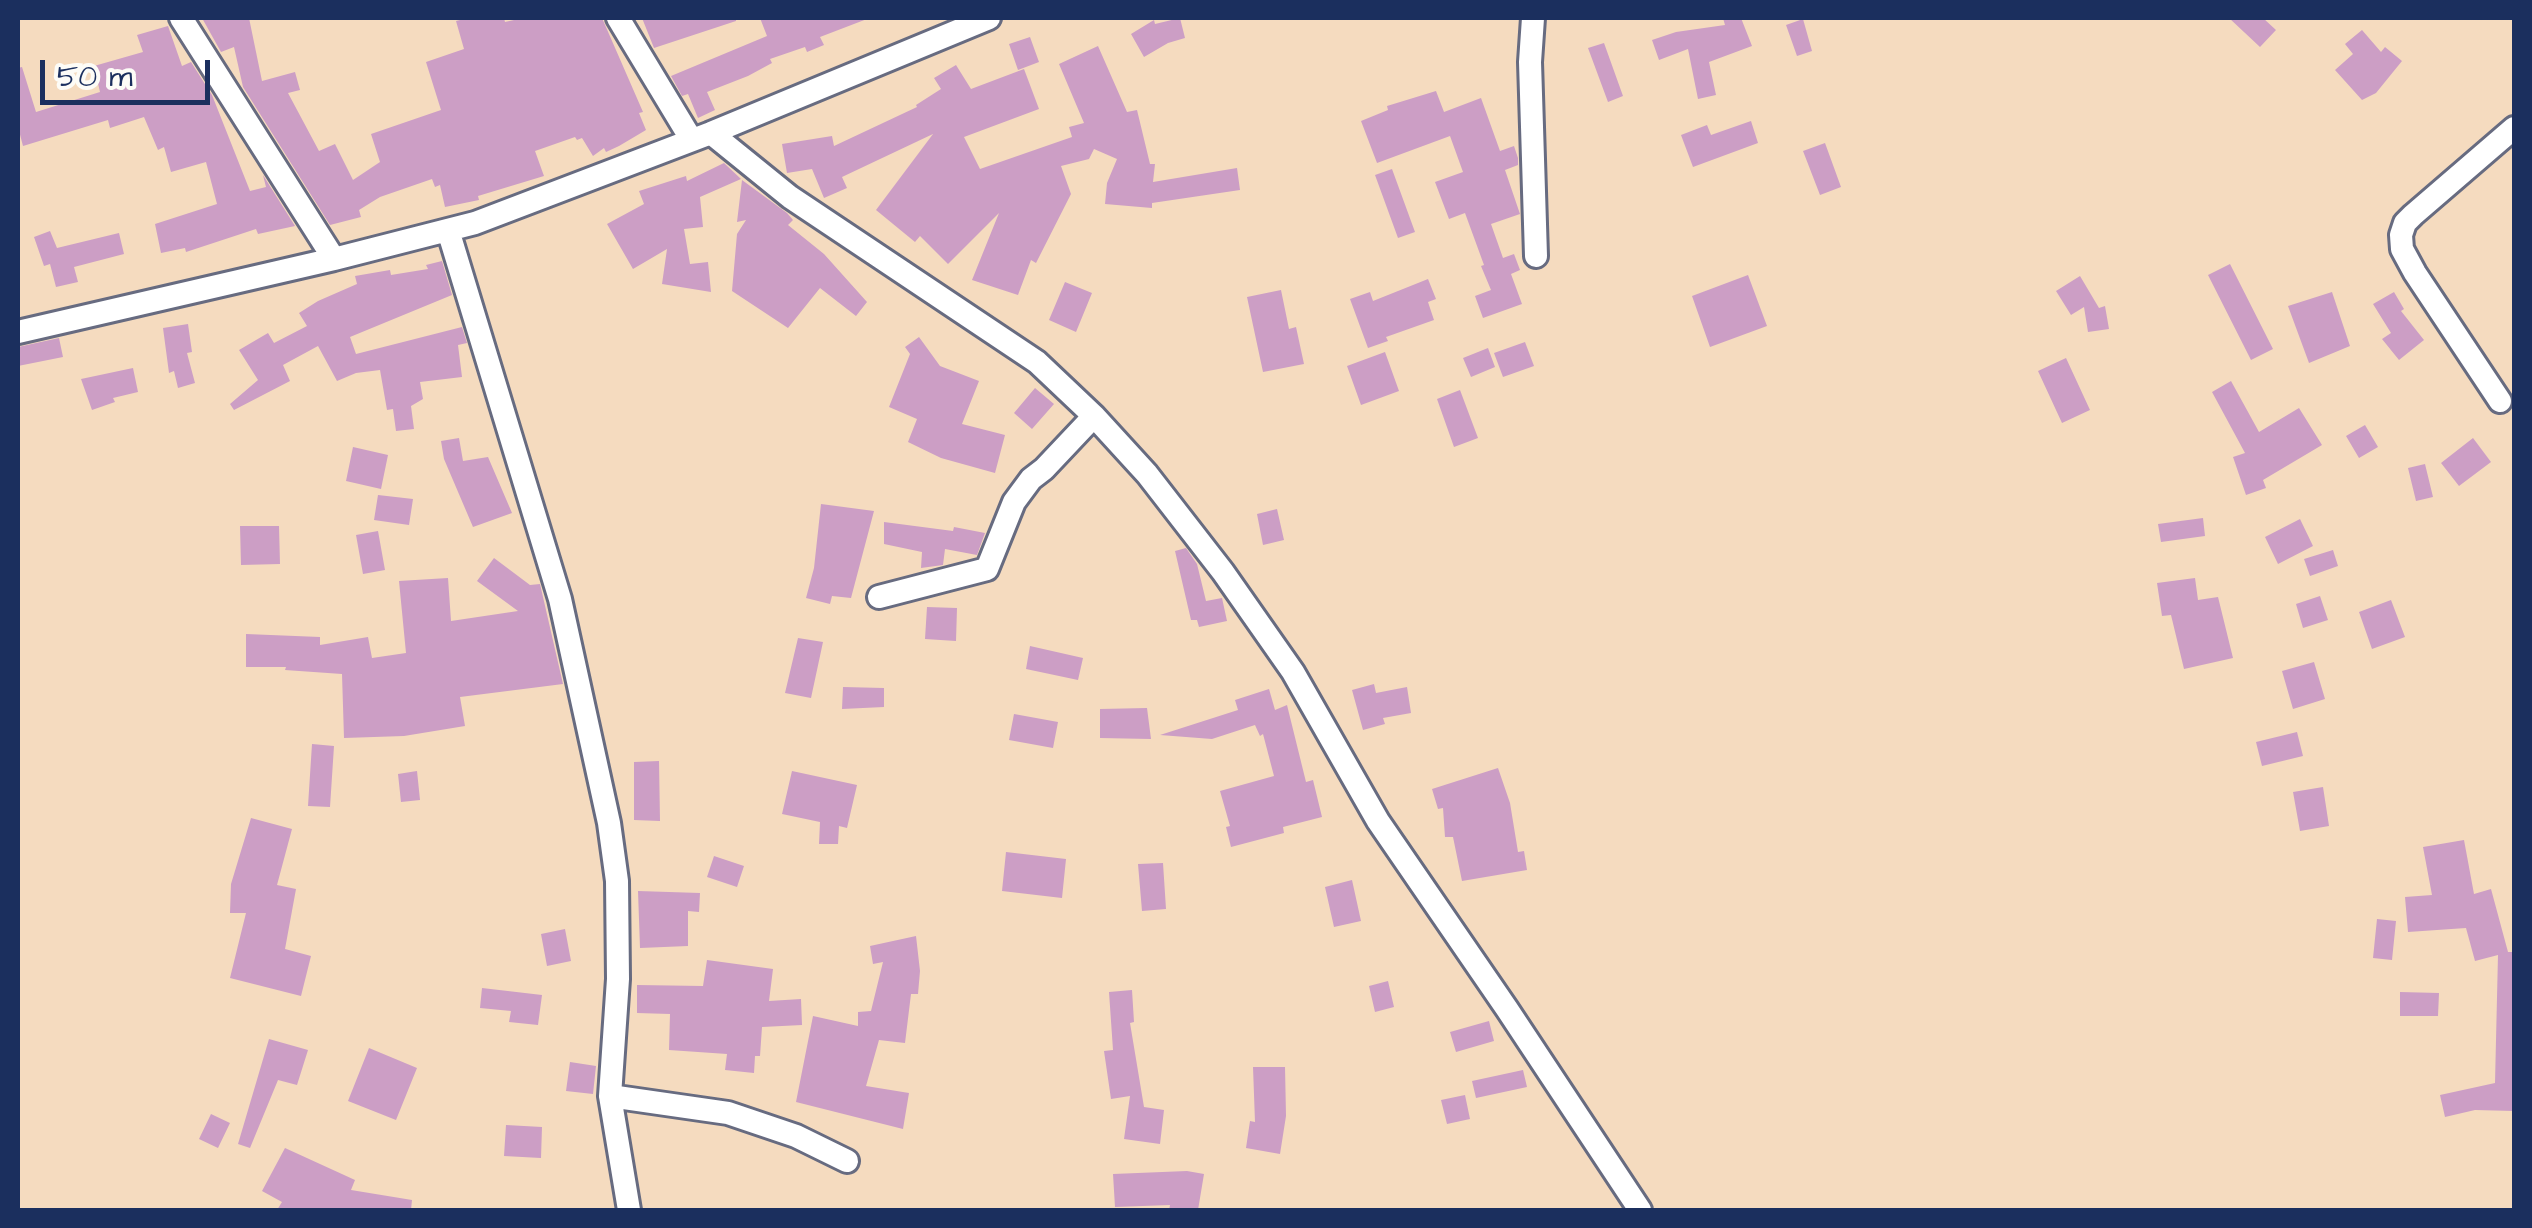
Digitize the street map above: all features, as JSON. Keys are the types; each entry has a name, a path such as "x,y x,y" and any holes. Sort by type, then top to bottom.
{"street":[{"path":"181,18 334,259"},
{"path":"618,18 701,136 1037,362 1094,416 1169,502 1294,672 1378,821 1640,1210"},
{"path":"1532,18 1536,256"},
{"path":"18,332 475,223 701,136 976,20"},
{"path":"2500,402 2415,273 2402,249 2401,235 2404,223 2514,128"},
{"path":"448,230 560,599 609,823 617,881 618,978 610,1096 629,1210"},
{"path":"879,597 986,569 1014,502 1094,416"},
{"path":"610,1096 728,1114 796,1136 847,1160"}],"building":[{"path":"202,18 249,18 262,81 295,72 300,90 288,93 319,151 335,144 353,180 380,162 371,134 441,110 426,62 464,49 456,21 468,18 504,18 505,22 523,18 602,18 643,112 639,113 646,130 593,156 582,138 575,137 535,151 544,176 478,196 479,200 445,207 440,185 435,187 432,179 380,197 359,210 361,217 330,225 243,87 234,47 221,52"},
{"path":"642,18 736,18 736,21 654,48"},
{"path":"760,18 867,19 820,37 824,45 770,59 772,63 748,76 707,92 715,110 698,118 688,94 682,96 671,76 767,36"},
{"path":"1180,18 1185,38 1144,57 1131,34 1154,20 1155,24"},
{"path":"1723,18 1741,18 1752,46 1709,62 1716,95 1698,99 1688,49 1659,60 1652,40 1676,32 1725,25"},
{"path":"2229,18 2263,18 2276,30 2260,47"},
{"path":"1803,19 1812,51 1797,56 1786,25"},
{"path":"168,26 182,66 191,62 212,95 250,191 266,187 263,175 295,226 258,234 256,229 186,252 185,248 161,253 155,224 217,204 206,162 171,172 164,147 158,150 144,117 110,128 108,120 23,146 18,127 18,68 22,67 36,112 100,92 94,66 143,52 137,35"},
{"path":"2362,30 2381,52 2385,47 2402,61 2376,93 2362,100 2335,70 2353,54 2345,44"},
{"path":"1030,37 1039,62 1018,70 1009,44"},
{"path":"1604,43 1623,96 1608,102 1588,48"},
{"path":"1098,46 1127,112 1137,110 1150,164 1155,164 1153,182 1237,168 1240,190 1152,203 1152,208 1105,204 1107,183 1117,159 1094,149 1089,159 1061,166 1071,194 1036,263 1031,260 1018,295 972,280 999,213 948,264 920,236 915,242 876,210 933,134 842,177 847,188 824,198 812,169 787,173 782,144 832,136 834,146 917,107 941,89 934,78 956,65 971,89 1024,69 1039,109 964,137 980,169 1072,137 1069,127 1084,123 1059,64"},
{"path":"1436,91 1444,112 1481,98 1500,151 1514,146 1518,158 1518,165 1505,170 1520,214 1491,224 1503,258 1514,254 1520,270 1511,274 1522,304 1483,318 1475,296 1491,290 1481,266 1484,265 1465,213 1449,219 1435,182 1463,172 1450,136 1377,163 1361,121 1388,110 1387,106"},
{"path":"1751,121 1758,143 1693,167 1681,135 1707,125 1711,135"},
{"path":"1825,143 1841,187 1820,195 1803,151"},
{"path":"724,163 741,179 700,197 703,227 684,229 690,264 708,262 711,292 662,284 667,249 633,269 607,224 644,204 639,191 686,176 687,181"},
{"path":"1392,169 1415,232 1398,238 1375,175"},
{"path":"742,180 787,213 793,220 788,225 824,254 867,302 856,316 820,288 788,328 732,291 737,234 746,220 737,222"},
{"path":"50,231 57,248 119,233 124,254 74,267 78,282 56,287 50,264 44,266 34,237"},
{"path":"442,261 452,295 350,337 356,354 462,327 467,343 458,345 462,377 420,382 423,399 411,406 414,429 396,431 393,409 387,410 380,370 356,373 337,381 318,346 283,365 290,381 234,410 230,404 258,380 239,350 268,333 274,343 307,326 299,313 357,284 355,276 428,269 426,265"},
{"path":"2230,264 2273,349 2251,360 2208,275"},
{"path":"1748,275 1767,326 1710,347 1692,296"},
{"path":"2080,276 2099,308 2105,306 2109,329 2088,332 2084,307 2071,315 2056,291"},
{"path":"1428,279 1436,299 1428,302 1434,320 1386,337 1388,341 1368,348 1350,299 1370,292 1373,301"},
{"path":"1065,282 1092,293 1076,332 1049,320"},
{"path":"1281,290 1289,329 1296,327 1304,364 1263,372 1247,297"},
{"path":"2332,292 2350,346 2309,363 2288,306"},
{"path":"2394,292 2404,309 2401,311 2424,340 2399,360 2382,339 2391,333 2373,304"},
{"path":"188,324 192,352 187,353 195,383 178,388 174,371 169,373 163,328"},
{"path":"919,337 940,366 979,381 962,424 1005,435 995,473 941,458 908,442 917,419 889,407 910,354 905,347"},
{"path":"59,338 63,357 18,366 18,347"},
{"path":"1525,342 1534,366 1503,377 1494,353"},
{"path":"1488,348 1495,367 1471,377 1463,358"},
{"path":"1385,352 1399,391 1361,405 1347,366"},
{"path":"2066,358 2090,410 2062,423 2038,371"},
{"path":"133,368 138,392 113,398 115,402 92,410 81,379"},
{"path":"2231,381 2259,432 2299,408 2322,445 2263,480 2266,488 2246,495 2233,457 2245,453 2212,392"},
{"path":"1035,388 1054,404 1032,429 1014,413"},
{"path":"1460,390 1478,438 1454,447 1437,399"},
{"path":"2365,425 2378,447 2359,458 2346,436"},
{"path":"459,438 463,461 488,457 512,513 473,527 444,459 441,441"},
{"path":"2473,438 2491,462 2459,486 2441,463"},
{"path":"353,447 388,455 381,489 346,481"},
{"path":"2425,464 2433,497 2416,501 2408,468"},
{"path":"378,495 413,499 409,525 374,520"},
{"path":"821,504 874,511 851,598 832,596 830,604 806,598 814,568"},
{"path":"1277,509 1284,540 1263,545 1257,514"},
{"path":"2203,518 2205,536 2161,542 2158,524"},
{"path":"2300,519 2313,546 2278,564 2265,537"},
{"path":"884,522 985,533 977,555 945,549 943,565 921,568 922,552 884,544"},
{"path":"240,526 279,526 280,564 241,565"},
{"path":"378,531 385,570 363,574 356,535"},
{"path":"1186,548 1197,564 1206,601 1222,598 1227,621 1199,627 1197,620 1191,620 1175,551"},
{"path":"2333,550 2338,566 2310,576 2304,559"},
{"path":"494,558 530,585 540,584 563,684 460,697 465,726 404,736 344,738 342,674 246,667 246,634 320,637 320,645 368,637 372,658 406,653 399,581 448,578 451,621 518,611 477,581"},
{"path":"2195,578 2198,600 2218,597 2233,658 2184,669 2171,615 2162,616 2157,583"},
{"path":"2320,596 2328,620 2303,628 2296,604"},
{"path":"2391,600 2405,637 2372,649 2359,612"},
{"path":"927,607 957,608 956,641 925,639"},
{"path":"798,638 823,642 811,698 785,693"},
{"path":"1030,646 1083,658 1078,680 1026,669"},
{"path":"2314,662 2325,699 2293,709 2282,671"},
{"path":"1374,684 1376,693 1407,687 1411,713 1383,718 1385,724 1363,730 1352,690"},
{"path":"843,687 884,688 884,707 842,709"},
{"path":"1269,689 1275,710 1287,705 1306,782 1313,780 1322,817 1283,827 1284,833 1231,847 1226,827 1230,826 1220,791 1274,776 1263,734 1260,736 1255,725 1212,739 1160,735 1238,710 1235,700"},
{"path":"1147,708 1151,739 1100,738 1100,709"},
{"path":"1014,714 1058,722 1053,748 1009,740"},
{"path":"2297,732 2303,756 2262,766 2256,742"},
{"path":"312,744 334,746 330,807 308,806"},
{"path":"659,761 660,821 634,820 634,762"},
{"path":"1498,768 1510,803 1518,852 1524,851 1527,870 1462,881 1453,837 1445,837 1443,808 1438,809 1432,789"},
{"path":"417,771 420,800 401,802 398,774"},
{"path":"792,771 857,785 847,828 839,826 838,844 819,844 820,822 782,814"},
{"path":"2323,787 2329,826 2300,831 2293,792"},
{"path":"251,818 292,829 277,885 296,889 285,949 311,956 301,996 230,978 246,913 230,913 231,884"},
{"path":"2464,840 2474,894 2491,889 2508,952 2514,952 2514,1111 2475,1110 2445,1117 2440,1095 2495,1083 2498,955 2475,961 2466,928 2408,932 2405,897 2432,895 2423,847"},
{"path":"1006,852 1066,859 1062,898 1002,891"},
{"path":"714,856 744,866 737,887 707,877"},
{"path":"1163,863 1166,909 1142,911 1138,864"},
{"path":"1352,880 1361,921 1334,927 1325,887"},
{"path":"638,891 700,893 699,912 688,911 688,946 640,948"},
{"path":"2377,919 2396,921 2392,960 2373,958"},
{"path":"565,929 571,961 547,966 541,934"},
{"path":"916,936 918,994 911,994 905,1043 879,1040 866,1086 909,1093 903,1129 796,1102 813,1016 858,1026 858,1012 871,1011 883,962 873,964 870,946"},
{"path":"707,960 773,969 769,1001 801,999 802,1025 762,1027 754,1073 725,1070 727,1054 669,1050 670,1014 637,1013 637,985 703,986"},
{"path":"1388,981 1394,1007 1375,1012 1369,986"},
{"path":"482,988 542,995 538,1025 509,1022 511,1011 480,1008"},
{"path":"1132,990 1134,1022 1130,1023 1144,1107 1164,1110 1160,1144 1124,1139 1130,1096 1111,1099 1104,1051 1113,1050 1109,992"},
{"path":"2400,992 2439,993 2438,1016 2400,1016"},
{"path":"1489,1021 1494,1041 1456,1052 1450,1032"},
{"path":"269,1039 308,1050 297,1085 278,1080 250,1148 238,1144"},
{"path":"369,1048 417,1068 396,1120 348,1101"},
{"path":"570,1062 596,1066 593,1094 566,1091"},
{"path":"1253,1067 1285,1067 1286,1116 1280,1154 1246,1148 1250,1121 1255,1122"},
{"path":"1523,1070 1527,1087 1476,1098 1472,1081"},
{"path":"1465,1095 1470,1119 1447,1124 1441,1100"},
{"path":"211,1114 230,1123 218,1148 199,1139"},
{"path":"506,1125 542,1127 541,1158 504,1156"},
{"path":"285,1148 355,1180 351,1190 412,1200 411,1210 277,1210 282,1202 262,1191"},
{"path":"1113,1174 1204,1174 1198,1210 1169,1210 1170,1205 1115,1207"}]}
